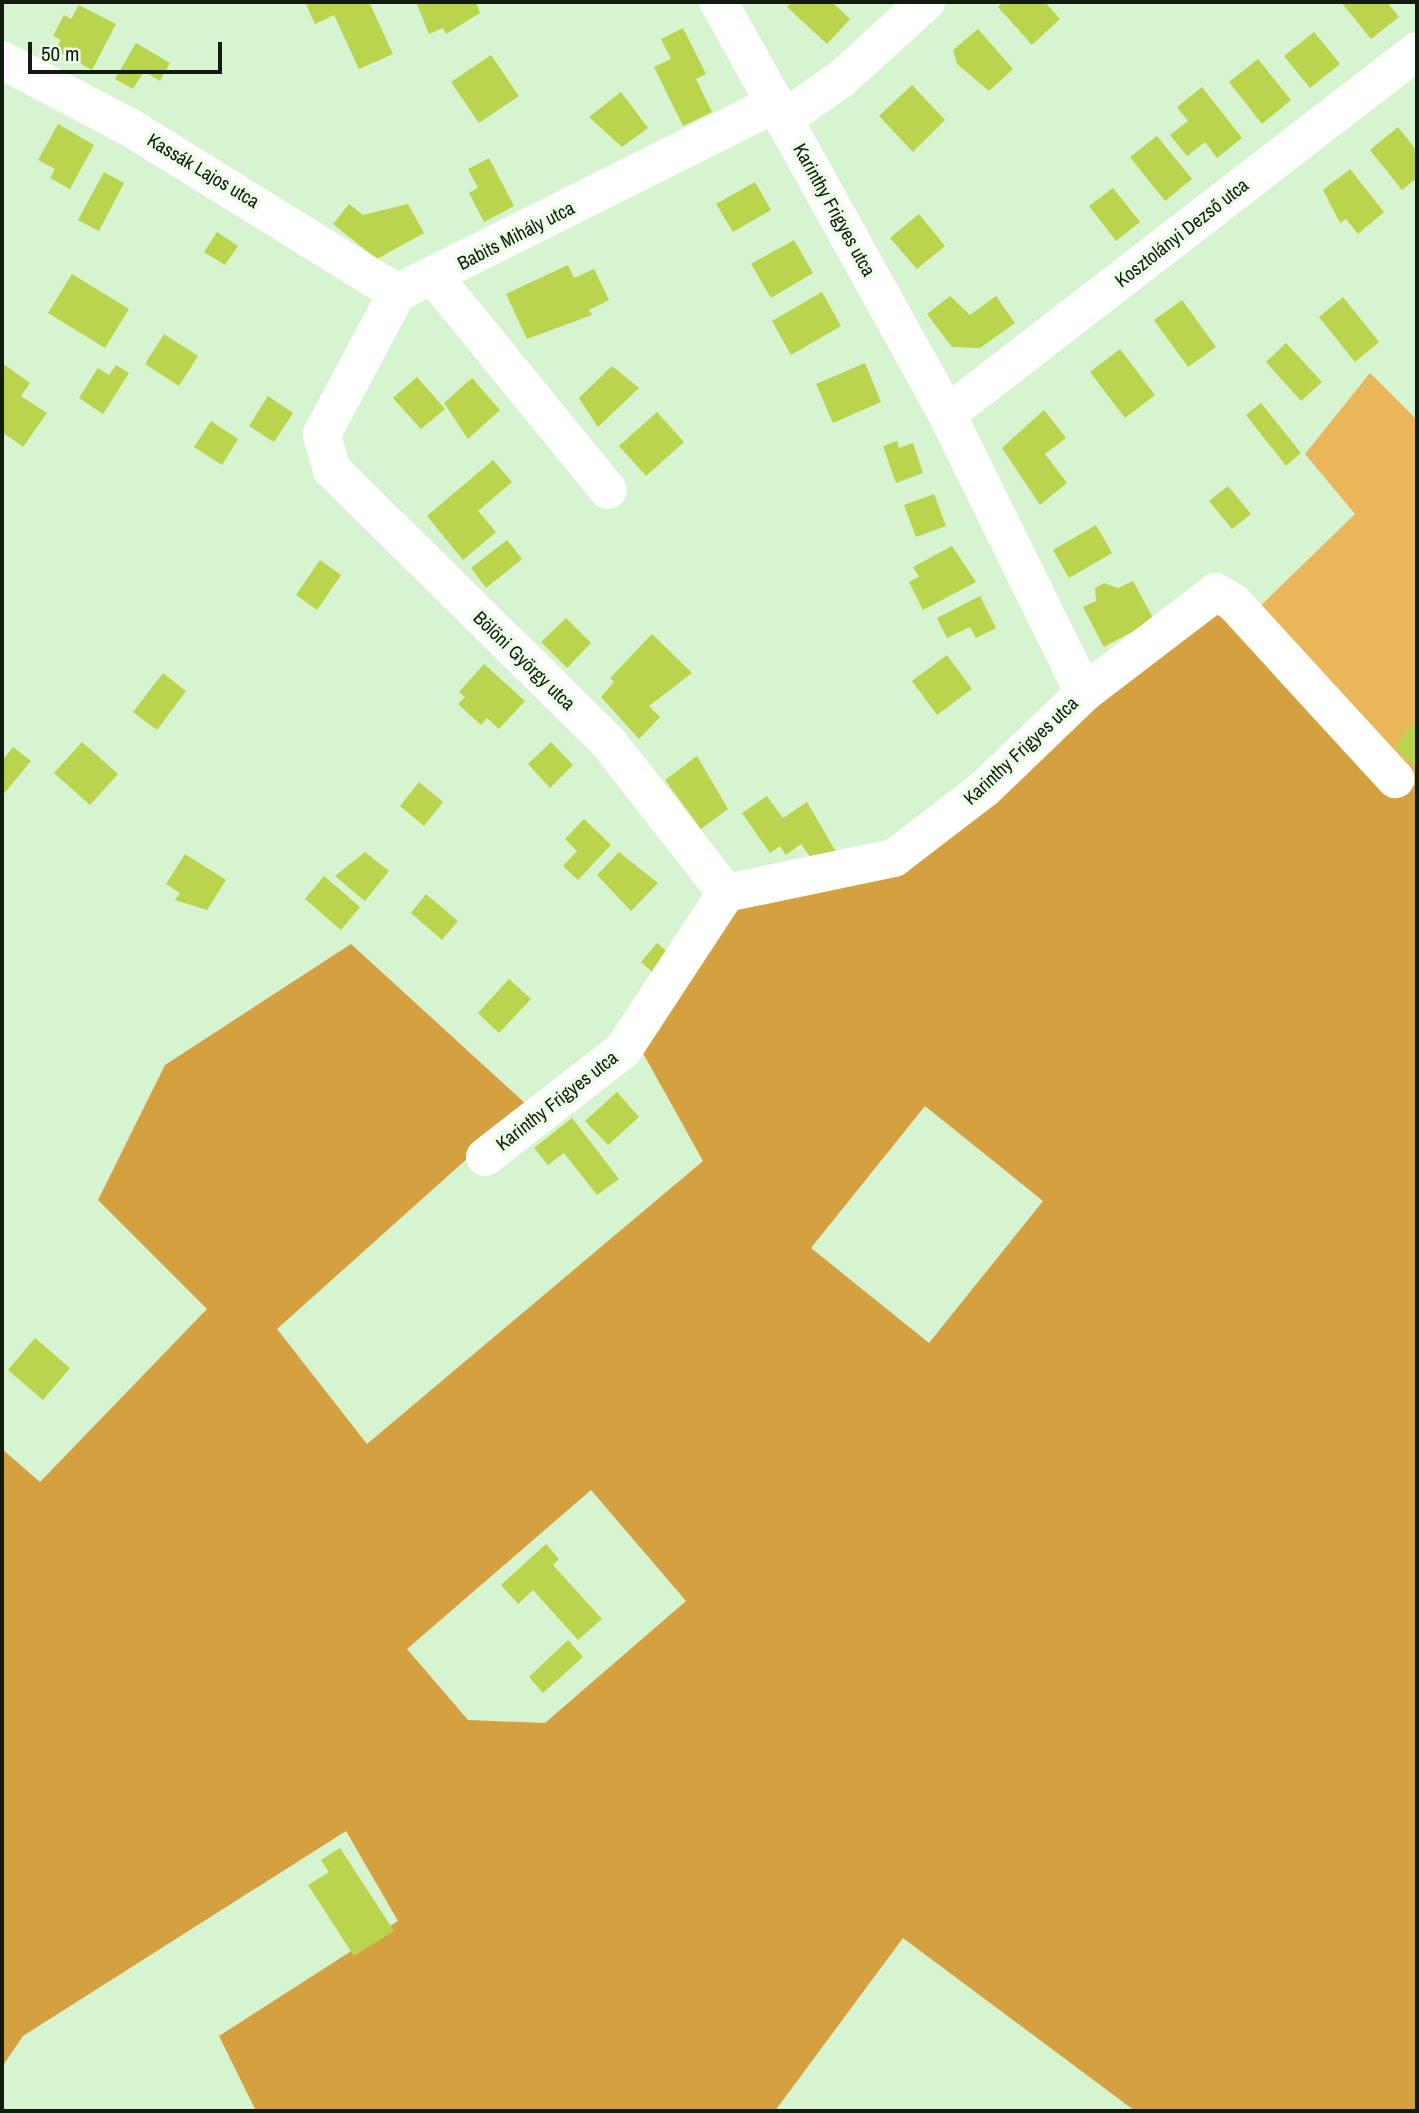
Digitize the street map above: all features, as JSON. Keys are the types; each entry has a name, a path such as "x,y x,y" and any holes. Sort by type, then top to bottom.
{"street":[{"name":"Karinthy Frigyes utca","path":"485,1157 623,1050 726,893 894,858 984,789 1084,693 947,414 719,2"},
{"name":"Babits Mihály utca","path":"397,293 780,111 841,79 926,2"},
{"name":"Kosztolányi Dezső utca","path":"947,414 1417,51"},
{"name":"Kassák Lajos utca","path":"2,60 131,128 397,293"},
{"path":"435,277 608,490"},
{"name":"Bölöni György utca","path":"397,293 322,434 332,470 608,742 726,893"},
{"path":"1084,693 1216,592 1234,603 1395,779"}],"shaded area":[{"path":"1370,373 1417,420 1417,789 1249,617 1355,514 1305,454"},
{"path":"1208,605 1249,617 1417,789 1417,2111 1135,2111 903,1938 775,2111 256,2111 219,2036 398,1921 346,1831 23,2036 2,2067 2,1449 40,1482 207,1309 98,1200 165,1065 351,944 527,1105 277,1329 367,1444 703,1161 639,1046 731,908 905,863","holes":["925,1106 1043,1201 929,1343 811,1248","591,1490 686,1601 545,1723 468,1720 407,1649"]}],"building":[{"path":"305,2 369,2 393,54 359,69 334,15 315,24"},
{"path":"416,2 476,2 480,13 446,34 443,28 429,34"},
{"path":"792,2 832,2 850,19 827,44 787,7"},
{"path":"1003,2 1045,2 1060,19 1032,45 998,7"},
{"path":"1341,2 1387,2 1399,17 1371,39"},
{"path":"79,5 116,24 92,70 55,50 61,40 53,36 64,15 71,19"},
{"path":"683,28 706,74 696,79 712,112 683,126 654,67 671,59 661,39"},
{"path":"978,29 1013,69 989,91 957,64 953,50"},
{"path":"1314,32 1340,64 1310,88 1284,56"},
{"path":"136,43 170,63 160,81 144,71 133,89 115,79"},
{"path":"491,55 519,96 479,123 451,82"},
{"path":"1258,59 1291,100 1262,124 1229,82"},
{"path":"912,85 945,120 913,152 879,116"},
{"path":"1202,87 1242,138 1217,158 1205,142 1187,156 1170,135 1188,121 1177,107"},
{"path":"621,92 648,128 622,147 589,117"},
{"path":"58,124 94,145 70,189 50,178 55,169 38,160"},
{"path":"1398,127 1417,151 1417,178 1402,190 1370,150"},
{"path":"1157,136 1192,179 1165,201 1130,157"},
{"path":"489,158 514,206 484,222 469,193 478,188 468,169"},
{"path":"1350,169 1384,212 1358,234 1346,219 1340,223 1323,190"},
{"path":"104,172 124,183 99,231 78,220"},
{"path":"755,182 771,210 733,232 716,204"},
{"path":"1113,188 1140,222 1116,241 1089,206"},
{"path":"349,204 363,215 408,204 424,233 377,259 333,224"},
{"path":"919,214 945,246 917,269 890,238"},
{"path":"217,232 238,246 225,265 204,252"},
{"path":"794,240 813,273 771,298 751,264"},
{"path":"568,265 574,278 594,269 609,300 589,310 592,315 527,339 506,294"},
{"path":"72,274 129,309 105,348 48,313"},
{"path":"822,292 841,326 791,355 772,321"},
{"path":"950,296 970,315 996,296 1015,323 980,348 952,347 927,314"},
{"path":"1343,297 1379,342 1355,362 1319,317"},
{"path":"1182,300 1216,347 1188,367 1154,320"},
{"path":"164,334 198,356 179,386 145,364"},
{"path":"1286,343 1322,382 1301,401 1266,362"},
{"path":"1120,349 1155,395 1125,418 1090,372"},
{"path":"2,363 30,383 21,396 47,413 23,447 2,432"},
{"path":"865,363 881,402 833,423 816,384"},
{"path":"116,365 129,373 103,414 79,398 98,368 109,375"},
{"path":"612,366 639,388 598,427 579,398"},
{"path":"417,377 445,409 421,429 393,398"},
{"path":"472,378 500,410 468,439 444,403"},
{"path":"268,396 293,413 274,442 249,426"},
{"path":"1261,403 1301,453 1286,466 1246,415"},
{"path":"1044,410 1066,438 1045,454 1067,483 1040,505 1002,448"},
{"path":"657,412 684,442 646,476 619,446"},
{"path":"211,421 238,439 222,465 194,447"},
{"path":"897,441 899,448 913,443 923,473 896,483 883,446"},
{"path":"493,460 512,482 478,511 496,532 463,560 427,516"},
{"path":"1228,486 1251,514 1232,529 1209,501"},
{"path":"934,494 946,526 916,537 904,505"},
{"path":"1096,525 1112,553 1069,578 1053,550"},
{"path":"507,540 522,559 486,588 471,568"},
{"path":"952,546 976,582 923,610 909,582 919,577 913,567"},
{"path":"320,560 341,575 317,610 296,595"},
{"path":"1133,581 1154,620 1104,647 1083,607 1096,601 1095,588 1104,583 1118,588"},
{"path":"980,596 996,628 976,638 970,627 947,638 937,618"},
{"path":"566,618 591,643 567,668 541,642"},
{"path":"652,634 692,673 649,706 660,717 639,739 601,697 614,682 610,678"},
{"path":"947,655 972,689 937,715 912,681"},
{"path":"484,664 525,701 499,729 487,718 481,725 458,704 465,697 459,692"},
{"path":"163,673 186,691 157,730 133,712"},
{"path":"1417,720 1417,767 1394,747"},
{"path":"82,742 118,774 90,805 54,773"},
{"path":"551,742 573,765 550,788 528,764"},
{"path":"13,747 31,761 2,796 2,761"},
{"path":"697,756 728,809 701,829 665,780"},
{"path":"419,782 443,802 424,826 400,806"},
{"path":"767,796 783,818 807,802 836,852 817,867 801,844 786,855 780,846 770,853 742,813"},
{"path":"584,819 611,845 578,880 563,866 577,851 565,839"},
{"path":"365,852 389,871 365,901 335,876"},
{"path":"619,852 658,883 631,911 597,875"},
{"path":"185,854 226,880 207,910 175,900 180,893 166,884"},
{"path":"324,876 360,907 341,930 305,899"},
{"path":"426,894 458,921 442,940 411,913"},
{"path":"657,943 673,957 657,976 641,962"},
{"path":"509,979 531,999 499,1033 478,1013"},
{"path":"617,1092 639,1117 608,1145 585,1121"},
{"path":"572,1118 619,1179 597,1195 564,1153 548,1165 534,1148"},
{"path":"35,1338 70,1368 43,1400 8,1370"},
{"path":"546,1544 559,1559 553,1565 602,1619 578,1640 533,1590 518,1604 501,1585"},
{"path":"568,1640 583,1657 543,1693 529,1677"},
{"path":"340,1848 394,1931 354,1956 308,1885 329,1872 321,1860"}]}
